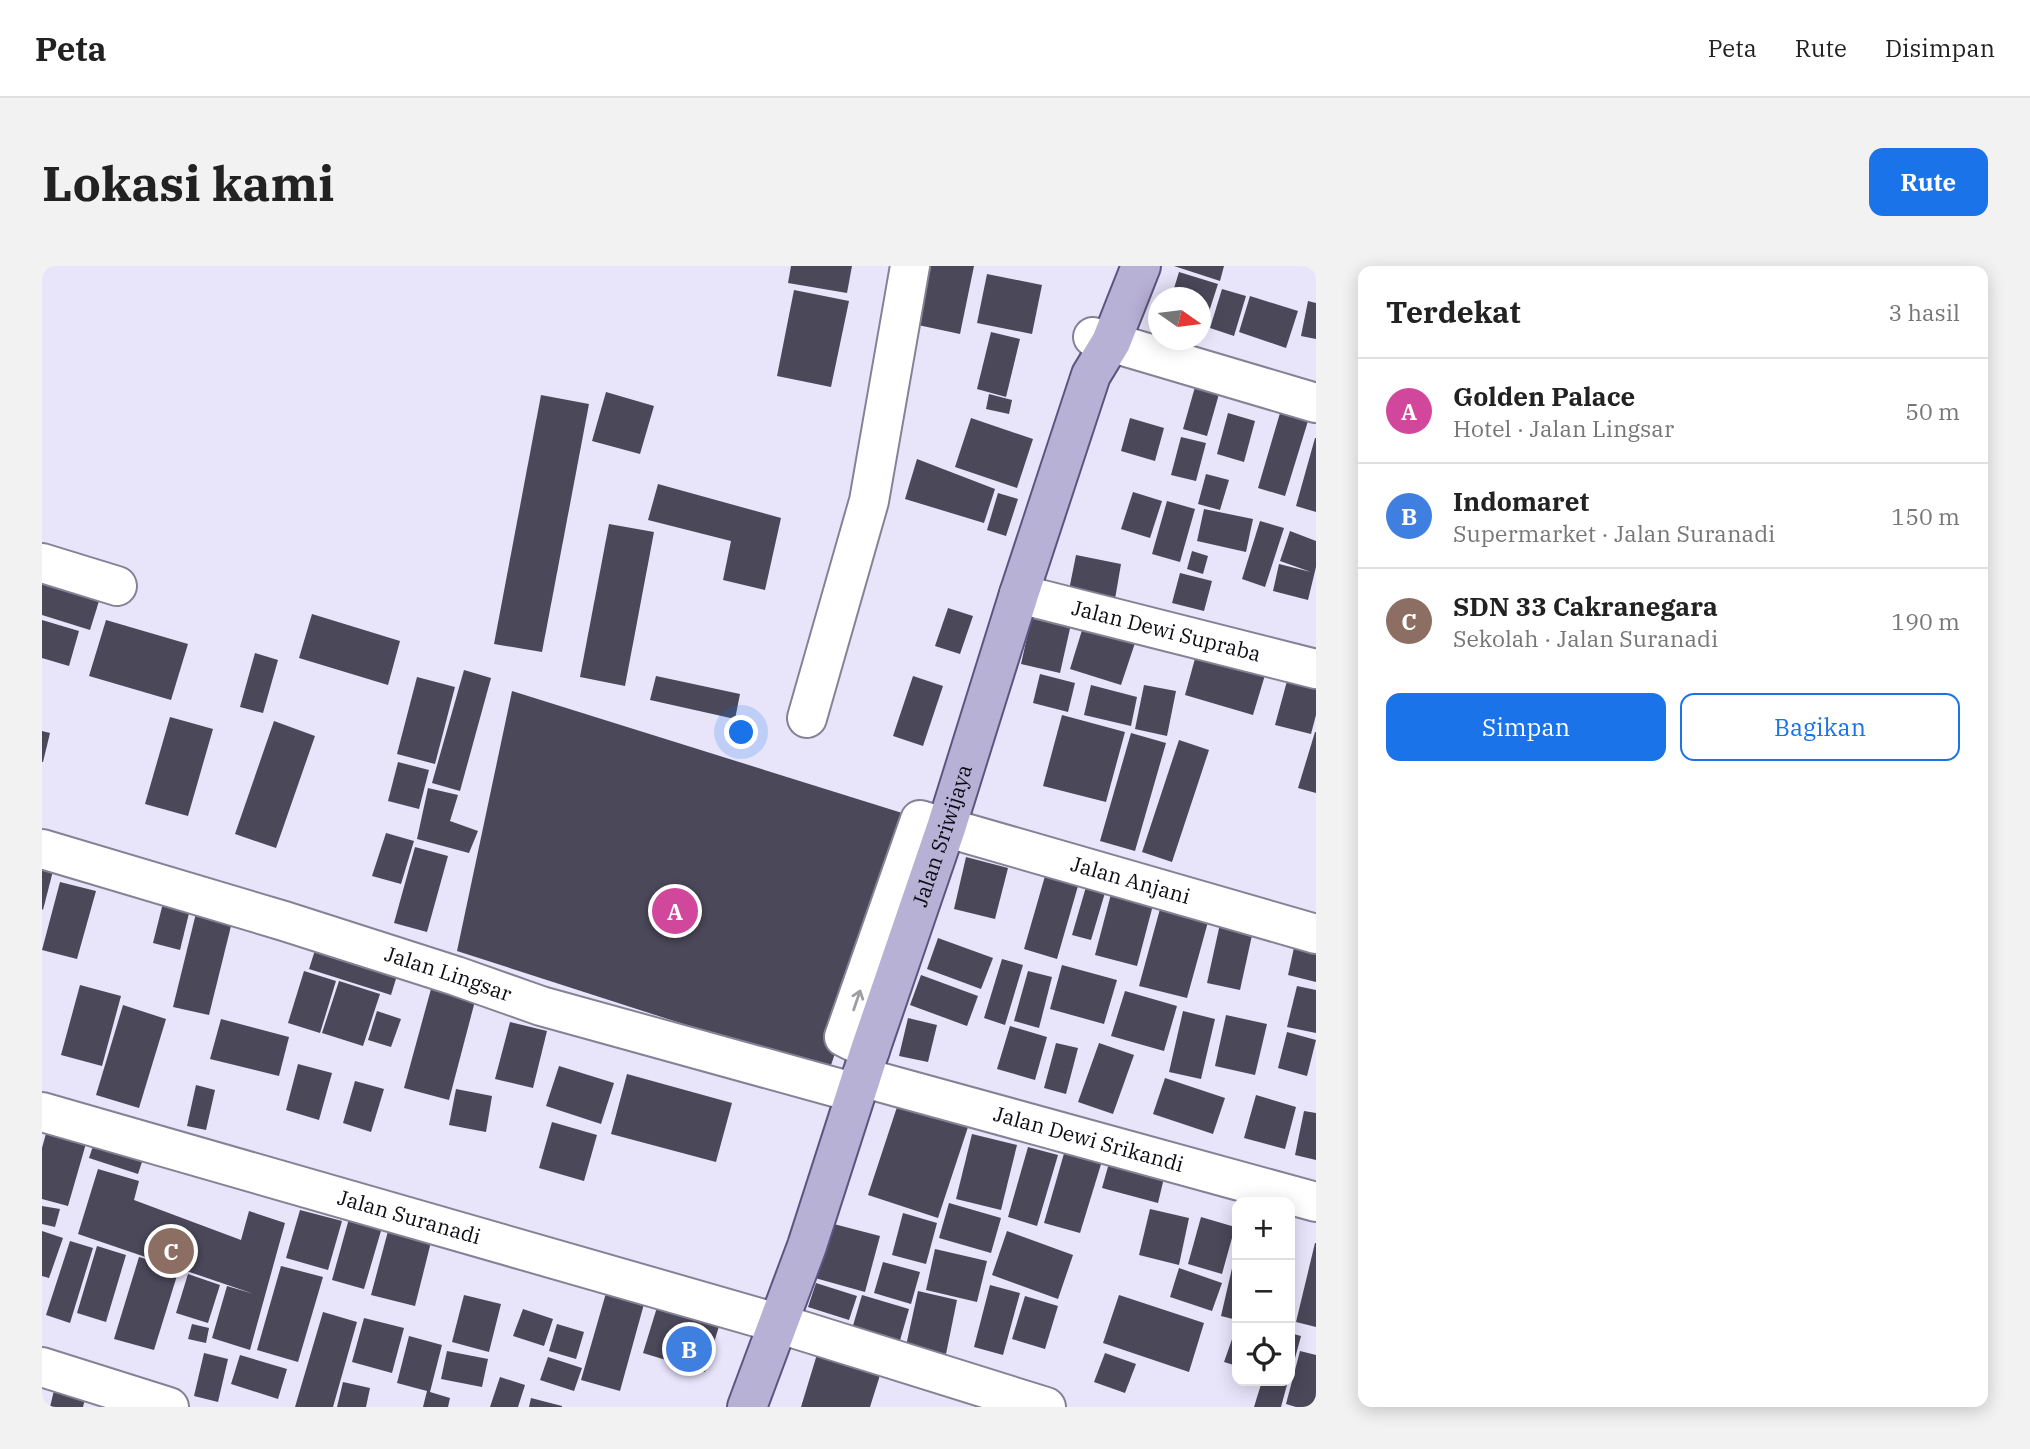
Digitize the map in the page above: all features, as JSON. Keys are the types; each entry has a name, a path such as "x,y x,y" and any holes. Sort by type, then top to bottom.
{"main road":[{"path":"1102,340 1117,266"},
{"path":"1102,340 1141,266"},
{"name":"Jalan Sriwijaya","path":"747,1407 807,1246 862,1073 946,828 1018,594 1102,340"}],"street":[{"path":"807,718 869,501 910,266"},
{"path":"1102,340 1316,403"},
{"path":"42,563 117,586"},
{"name":"Jalan Dewi Supraba","path":"1018,594 1316,669"},
{"name":"Jalan Anjani","path":"946,828 1316,934"},
{"name":"Jalan Lingsar","path":"42,849 284,921 541,1006 862,1073"},
{"name":"Jalan Dewi Srikandi","path":"862,1073 1316,1202"},
{"name":"Jalan Suranadi","path":"42,1112 777,1323 1046,1407"},
{"path":"42,1367 169,1407"}],"building":[{"path":"791,266 852,266 847,293 788,283"},
{"path":"931,266 974,266 960,334 918,325"},
{"path":"1174,266 1224,266 1220,281"},
{"path":"1179,272 1218,284 1211,306 1211,287 1174,287"},
{"path":"987,274 1042,285 1032,334 977,323"},
{"path":"1222,289 1246,296 1234,336 1211,328"},
{"path":"794,290 849,301 831,387 777,376"},
{"path":"1250,296 1298,311 1286,348 1239,332"},
{"path":"1308,301 1316,303 1316,339 1301,336"},
{"path":"991,332 1020,339 1006,397 977,389"},
{"path":"1195,387 1219,394 1207,436 1183,429"},
{"path":"606,392 654,406 640,454 592,441"},
{"path":"989,394 1012,400 1009,414 986,409"},
{"path":"541,395 589,404 542,652 494,644"},
{"path":"1228,413 1255,421 1244,462 1217,454"},
{"path":"1280,413 1308,421 1285,496 1258,488"},
{"path":"971,418 1033,439 1017,488 955,467"},
{"path":"1130,418 1164,428 1155,461 1121,451"},
{"path":"1181,437 1206,443 1196,481 1171,475"},
{"path":"1316,438 1316,512 1296,506"},
{"path":"917,459 995,489 984,523 905,499"},
{"path":"1206,474 1229,480 1220,510 1198,504"},
{"path":"658,484 781,518 765,590 723,580 731,541 648,520"},
{"path":"1133,492 1162,501 1150,538 1121,529"},
{"path":"998,493 1018,499 1006,536 987,530"},
{"path":"1167,501 1195,509 1180,562 1152,554"},
{"path":"1204,509 1253,519 1246,552 1197,541"},
{"path":"1260,521 1284,528 1265,587 1242,579"},
{"path":"609,524 654,532 625,686 580,677"},
{"path":"1290,531 1316,541 1316,567 1308,600 1273,591 1279,564 1311,572 1280,561"},
{"path":"1192,551 1208,556 1203,574 1187,569"},
{"path":"1076,555 1121,564 1115,599 1069,590"},
{"path":"42,566 104,585 90,630 42,615"},
{"path":"1180,573 1212,581 1204,611 1172,603"},
{"path":"948,608 973,616 960,654 935,646"},
{"path":"312,614 400,641 388,685 299,658"},
{"path":"1032,615 1071,624 1060,673 1021,664"},
{"path":"42,620 79,631 69,666 42,658"},
{"path":"106,620 188,644 171,700 89,676"},
{"path":"1083,627 1135,643 1121,685 1070,669"},
{"path":"255,653 278,660 263,713 240,707"},
{"path":"1196,655 1265,675 1253,715 1185,695"},
{"path":"464,670 491,678 460,791 432,783"},
{"path":"1040,674 1075,683 1068,712 1033,703"},
{"path":"656,676 740,694 735,719 650,700"},
{"path":"913,676 943,686 923,746 893,736"},
{"path":"417,677 455,687 435,764 397,754"},
{"path":"1287,681 1316,688 1316,715 1311,734 1275,725"},
{"path":"1091,685 1137,697 1131,726 1084,715"},
{"path":"1144,685 1176,691 1167,736 1135,729"},
{"path":"512,691 915,817 829,1071 457,951"},
{"path":"1062,715 1125,732 1106,802 1043,786"},
{"path":"170,717 213,729 188,816 145,804"},
{"path":"274,721 315,736 276,848 235,834"},
{"path":"42,731 50,733 43,762 42,762"},
{"path":"1316,732 1316,793 1298,788"},
{"path":"1131,733 1166,743 1135,851 1100,841"},
{"path":"1179,740 1209,750 1172,862 1142,852"},
{"path":"398,762 429,770 419,809 388,801"},
{"path":"428,788 458,795 450,821 478,831 469,853 417,839"},
{"path":"386,833 414,841 401,884 372,876"},
{"path":"415,847 448,856 427,932 394,923"},
{"path":"966,857 1008,868 995,919 954,909"},
{"path":"42,864 54,867 43,910 42,909"},
{"path":"1047,869 1080,879 1057,959 1024,949"},
{"path":"1088,880 1107,886 1091,940 1072,935"},
{"path":"60,882 96,891 77,959 42,950"},
{"path":"1111,894 1153,905 1137,966 1095,955"},
{"path":"1163,898 1211,911 1187,998 1139,986"},
{"path":"164,899 191,905 180,950 153,943"},
{"path":"197,909 233,918 209,1015 173,1007"},
{"path":"1221,919 1254,926 1240,990 1207,983"},
{"path":"938,938 993,958 981,989 927,969"},
{"path":"1295,943 1316,948 1316,982 1288,975"},
{"path":"317,944 399,969 391,995 309,969"},
{"path":"1002,959 1023,965 1005,1025 984,1018"},
{"path":"1062,965 1117,980 1104,1024 1050,1009"},
{"path":"304,971 336,981 320,1033 288,1023"},
{"path":"1028,971 1052,977 1039,1028 1014,1021"},
{"path":"921,975 978,996 967,1026 910,1005"},
{"path":"339,981 380,994 363,1046 322,1033"},
{"path":"80,985 121,996 102,1066 61,1055"},
{"path":"1297,986 1316,990 1316,1033 1287,1027"},
{"path":"431,989 475,1001 449,1100 404,1088"},
{"path":"1125,991 1177,1006 1164,1051 1111,1036"},
{"path":"123,1005 166,1019 139,1108 96,1095"},
{"path":"377,1011 401,1019 391,1047 368,1040"},
{"path":"1183,1011 1215,1019 1201,1079 1169,1072"},
{"path":"1226,1015 1267,1024 1255,1075 1215,1066"},
{"path":"908,1018 937,1025 928,1062 899,1056"},
{"path":"221,1019 289,1037 279,1076 210,1059"},
{"path":"510,1022 547,1031 533,1088 495,1079"},
{"path":"1010,1026 1047,1037 1035,1080 997,1069"},
{"path":"1287,1032 1316,1040 1307,1076 1278,1068"},
{"path":"1056,1043 1078,1048 1066,1094 1044,1088"},
{"path":"1099,1043 1134,1055 1113,1114 1078,1102"},
{"path":"298,1064 332,1073 319,1120 286,1110"},
{"path":"559,1066 614,1083 601,1124 546,1106"},
{"path":"627,1074 732,1103 716,1162 611,1134"},
{"path":"1165,1078 1225,1098 1213,1134 1153,1114"},
{"path":"355,1081 384,1089 371,1132 343,1123"},
{"path":"196,1085 215,1090 206,1130 187,1126"},
{"path":"456,1089 492,1096 486,1132 449,1125"},
{"path":"1256,1095 1296,1107 1285,1149 1244,1138"},
{"path":"898,1104 968,1127 938,1218 868,1195"},
{"path":"1304,1111 1316,1113 1316,1160 1295,1155"},
{"path":"552,1122 597,1135 584,1181 539,1168"},
{"path":"47,1130 87,1140 68,1206 42,1199 42,1148"},
{"path":"972,1134 1017,1145 1001,1210 956,1199"},
{"path":"96,1137 145,1153 138,1174 89,1158"},
{"path":"1028,1147 1058,1155 1037,1226 1008,1217"},
{"path":"1065,1150 1102,1161 1080,1233 1044,1223"},
{"path":"1109,1163 1164,1178 1158,1203 1102,1188"},
{"path":"98,1169 139,1181 134,1200 241,1240 249,1211 285,1223 250,1350 212,1338 227,1286 254,1294 78,1234"},
{"path":"949,1203 1001,1218 991,1253 939,1238"},
{"path":"42,1206 60,1209 55,1227 42,1224"},
{"path":"1150,1209 1189,1218 1179,1265 1139,1255"},
{"path":"300,1210 342,1221 328,1270 286,1258"},
{"path":"903,1213 937,1223 926,1264 892,1255"},
{"path":"350,1215 383,1224 364,1289 332,1280"},
{"path":"1201,1217 1232,1226 1232,1238 1222,1274 1188,1264"},
{"path":"830,1223 880,1236 865,1292 815,1278"},
{"path":"42,1231 63,1238 49,1278 42,1276"},
{"path":"388,1231 431,1242 415,1306 371,1295"},
{"path":"1007,1231 1073,1255 1058,1299 992,1275"},
{"path":"70,1241 93,1248 70,1323 46,1315"},
{"path":"1316,1243 1316,1327 1296,1322"},
{"path":"97,1246 126,1255 106,1322 77,1313"},
{"path":"935,1249 987,1261 977,1302 926,1290"},
{"path":"139,1257 179,1269 154,1350 114,1339"},
{"path":"883,1262 920,1272 911,1304 874,1293"},
{"path":"281,1266 323,1277 298,1362 257,1350"},
{"path":"1179,1268 1222,1283 1212,1311 1170,1297"},
{"path":"1232,1268 1232,1319 1221,1316"},
{"path":"188,1274 220,1285 208,1323 176,1313"},
{"path":"816,1283 857,1296 849,1320 808,1307"},
{"path":"990,1285 1020,1293 1003,1355 974,1347"},
{"path":"918,1291 957,1300 946,1354 906,1346"},
{"path":"606,1293 644,1304 620,1391 581,1380"},
{"path":"464,1295 501,1304 489,1352 452,1342"},
{"path":"862,1295 909,1309 899,1344 852,1329"},
{"path":"1119,1295 1204,1323 1189,1372 1103,1343"},
{"path":"1025,1296 1058,1306 1045,1349 1012,1339"},
{"path":"658,1304 720,1323 705,1372 643,1353"},
{"path":"523,1309 553,1319 544,1346 513,1336"},
{"path":"323,1312 357,1322 333,1407 295,1407"},
{"path":"364,1318 404,1328 392,1373 352,1362"},
{"path":"192,1324 209,1328 206,1343 188,1339"},
{"path":"557,1324 584,1332 576,1359 549,1351"},
{"path":"1295,1334 1301,1336 1295,1358"},
{"path":"409,1336 442,1345 430,1392 450,1398 448,1407 423,1407 427,1391 397,1383"},
{"path":"1232,1339 1232,1364 1224,1362"},
{"path":"447,1351 488,1359 482,1387 441,1379"},
{"path":"818,1351 881,1372 870,1407 801,1407"},
{"path":"1300,1351 1316,1355 1316,1407 1286,1404 1291,1386 1295,1386 1295,1370"},
{"path":"204,1353 228,1359 218,1402 194,1396"},
{"path":"1105,1353 1136,1364 1125,1393 1094,1382"},
{"path":"240,1355 287,1369 278,1399 231,1384"},
{"path":"548,1357 582,1368 574,1391 540,1380"},
{"path":"500,1377 525,1385 518,1407 490,1407"},
{"path":"56,1382 87,1391 83,1407 50,1407"},
{"path":"343,1382 370,1388 366,1407 337,1407"},
{"path":"1260,1386 1287,1386 1281,1407 1254,1407"},
{"path":"531,1398 562,1406 562,1407 529,1407"}],"place":[{"name":"Golden Palace","path":"675,911"},
{"name":"SDN 33 Cakranegara","path":"171,1251"},
{"name":"Indomaret","path":"689,1349"}]}
